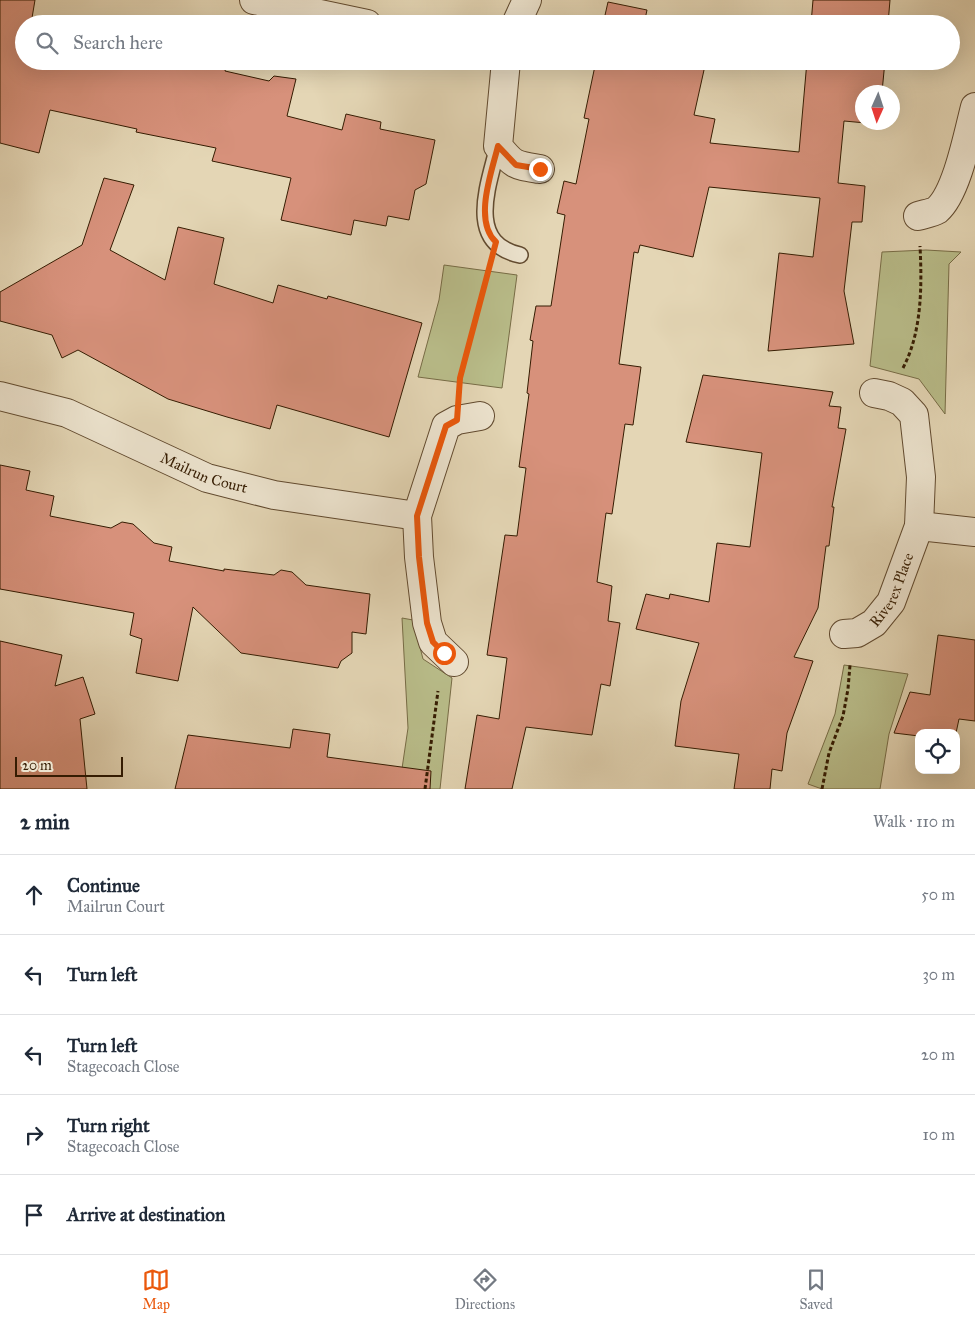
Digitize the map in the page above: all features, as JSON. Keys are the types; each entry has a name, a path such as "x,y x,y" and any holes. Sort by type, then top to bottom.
{"street":[{"path":"254,0 325,15"},
{"path":"520,15 527,0"},
{"path":"500,70 498,146 516,165 540,169"},
{"path":"918,216 935,211 948,197 975,108"},
{"name":"Riverex Place","path":"850,633 874,623 891,602 919,526 922,477 914,416 902,402 882,395"},
{"name":"Mailrun Court","path":"0,396 67,413 207,478 274,495 417,516"},
{"path":"449,657 433,642 427,623 419,557 417,516 446,426 469,418"},
{"path":"919,526 975,532"}],"lane":[{"path":"498,146 486,198 484,221 491,237 496,242 510,253 520,255"}],"path":[{"path":"882,395 908,358 919,313 921,266 918,216"},
{"path":"469,418 460,378 496,242"},
{"path":"822,789 829,753 843,716 848,689 851,650 850,633"},
{"path":"424,789 449,657"}],"green space":[{"path":"926,250 961,252 949,264 945,414 919,379 870,366 882,252"},
{"path":"444,265 517,275 502,388 418,377 439,300"},
{"path":"402,618 413,620 423,659 452,678 440,789 399,789 408,728"},
{"path":"844,665 908,674 889,734 880,789 822,789 808,784 835,714"}],"building":[{"path":"0,0 35,0 32,15 15,15 15,70 225,70 269,81 274,76 296,79 287,116 342,130 346,114 381,122 380,129 435,140 426,184 415,190 409,220 388,216 386,226 354,220 351,235 281,220 291,178 212,161 216,148 136,132 137,129 50,110 39,153 0,143"},
{"path":"813,0 890,0 889,15 812,15"},
{"path":"608,2 647,10 646,15 605,15"},
{"path":"594,70 704,70 694,115 715,119 710,143 799,152 806,70 884,70 883,85 855,85 855,122 844,121 838,183 865,186 862,222 852,222 844,291 854,344 768,351 779,253 813,257 820,198 709,187 693,257 640,245 638,253 634,252 619,364 641,367 633,425 625,424 612,514 606,513 597,582 612,586 608,621 620,623 610,686 601,684 592,735 526,727 512,789 465,789 477,715 499,719 507,658 487,655 505,535 517,536 526,468 519,467 529,394 527,393 533,341 530,340 536,306 551,306 565,215 557,213 564,181 576,184 589,119 584,118"},
{"path":"104,178 134,185 110,250 165,280 178,227 224,238 214,284 273,303 278,285 327,299 328,296 422,323 389,437 277,405 270,429 227,417 168,399 78,350 62,358 52,335 0,321 0,292 82,245"},
{"path":"703,375 833,392 829,406 841,407 838,428 846,429 832,507 834,507 829,546 826,546 818,608 794,657 813,661 787,733 782,771 772,769 770,789 734,789 739,754 675,746 681,701 699,643 636,629 646,594 669,599 670,594 709,602 717,543 750,547 762,453 686,442"},
{"path":"0,465 30,471 26,490 54,496 50,516 111,528 122,522 133,524 154,543 172,547 169,561 224,571 224,569 274,575 281,570 292,572 306,585 370,594 366,634 352,632 352,653 341,661 338,668 241,653 193,607 178,681 136,673 142,639 130,635 134,613 0,589"},
{"path":"938,635 975,640 975,721 959,719 957,729 915,729 915,736 894,733 910,692 930,695"},
{"path":"0,641 62,655 55,686 83,677 95,714 80,719 87,789 0,789"},
{"path":"293,729 330,734 327,757 431,771 430,789 175,789 188,735 290,748"}],"route":[{"path":"444,653 433,642 427,623 419,557 417,516 446,426 457,420 460,378 496,242 491,237 484,221 486,198 498,146 516,165 540,169"}]}
